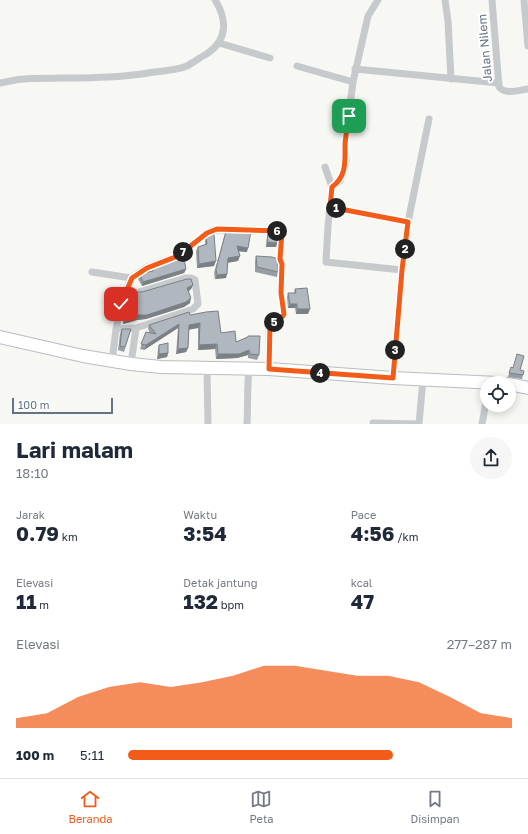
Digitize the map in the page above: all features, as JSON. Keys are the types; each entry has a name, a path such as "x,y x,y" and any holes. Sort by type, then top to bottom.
{"main road":[{"path":"0,337 112,362 161,367 269,369 480,382"},
{"path":"516,385 528,388"}],"street":[{"path":"0,83 23,79 128,77 187,66 201,58 219,43 223,37 223,18 221,10 215,0"},
{"path":"332,187 340,181 344,170 346,161 345,143 355,69 368,16 378,0"},
{"path":"445,0 448,21 451,79"},
{"name":"Jalan Nilem","path":"492,0 500,88 506,91 528,90"},
{"path":"524,0 528,46"},
{"path":"219,43 270,58"},
{"path":"297,66 353,82"},
{"path":"355,69 499,83"},
{"path":"393,378 402,270 408,222 429,119"},
{"path":"325,167 332,187 326,262 402,270"},
{"path":"330,207 408,222"},
{"path":"112,362 121,304 132,278 147,268 178,256 212,230 281,231 281,293 284,314 270,324 269,369"},
{"path":"92,272 132,278"},
{"path":"116,329 136,328 193,309 198,304 195,280 192,278 185,278 139,292"},
{"path":"131,364 136,328"},
{"path":"207,368 208,424"},
{"path":"247,424 249,369"},
{"path":"373,423 418,424 423,379"},
{"path":"482,424 484,412"}],"building":[{"path":"226,231 251,231 248,248 237,246 240,256 228,258 227,274 217,275 216,269"},
{"path":"278,232 277,243 267,242 268,233"},
{"path":"209,234 214,234 216,261 199,264 198,247 207,244 206,237"},
{"path":"256,256 278,259 278,272 257,267"},
{"path":"184,259 186,269 143,282 140,274 153,271 153,268 162,265 162,263"},
{"path":"191,279 193,285 187,288 191,298 186,302 147,315 139,315 124,319 130,295"},
{"path":"307,288 310,309 297,309 297,304 290,304 288,293 296,293 295,289"},
{"path":"218,311 221,333 235,331 236,342 248,336 260,336 259,355 250,354 249,350 239,354 218,354 217,344 199,345 200,323 189,325 188,348 178,349 179,324 146,345 141,344 146,332 156,334 149,325 189,312 190,315"},
{"path":"122,329 131,329 125,347 120,346"},
{"path":"168,343 168,353 159,354 159,345"},
{"path":"517,354 524,356 520,370 524,371 523,375 509,373 511,367 513,368"}],"route":[{"path":"121,304 132,278 147,268 178,256 214,229 281,231 281,293 284,314 270,324 269,369 393,378 402,270 408,222 330,207 332,187 342,178 346,161 345,143 349,116"}]}
